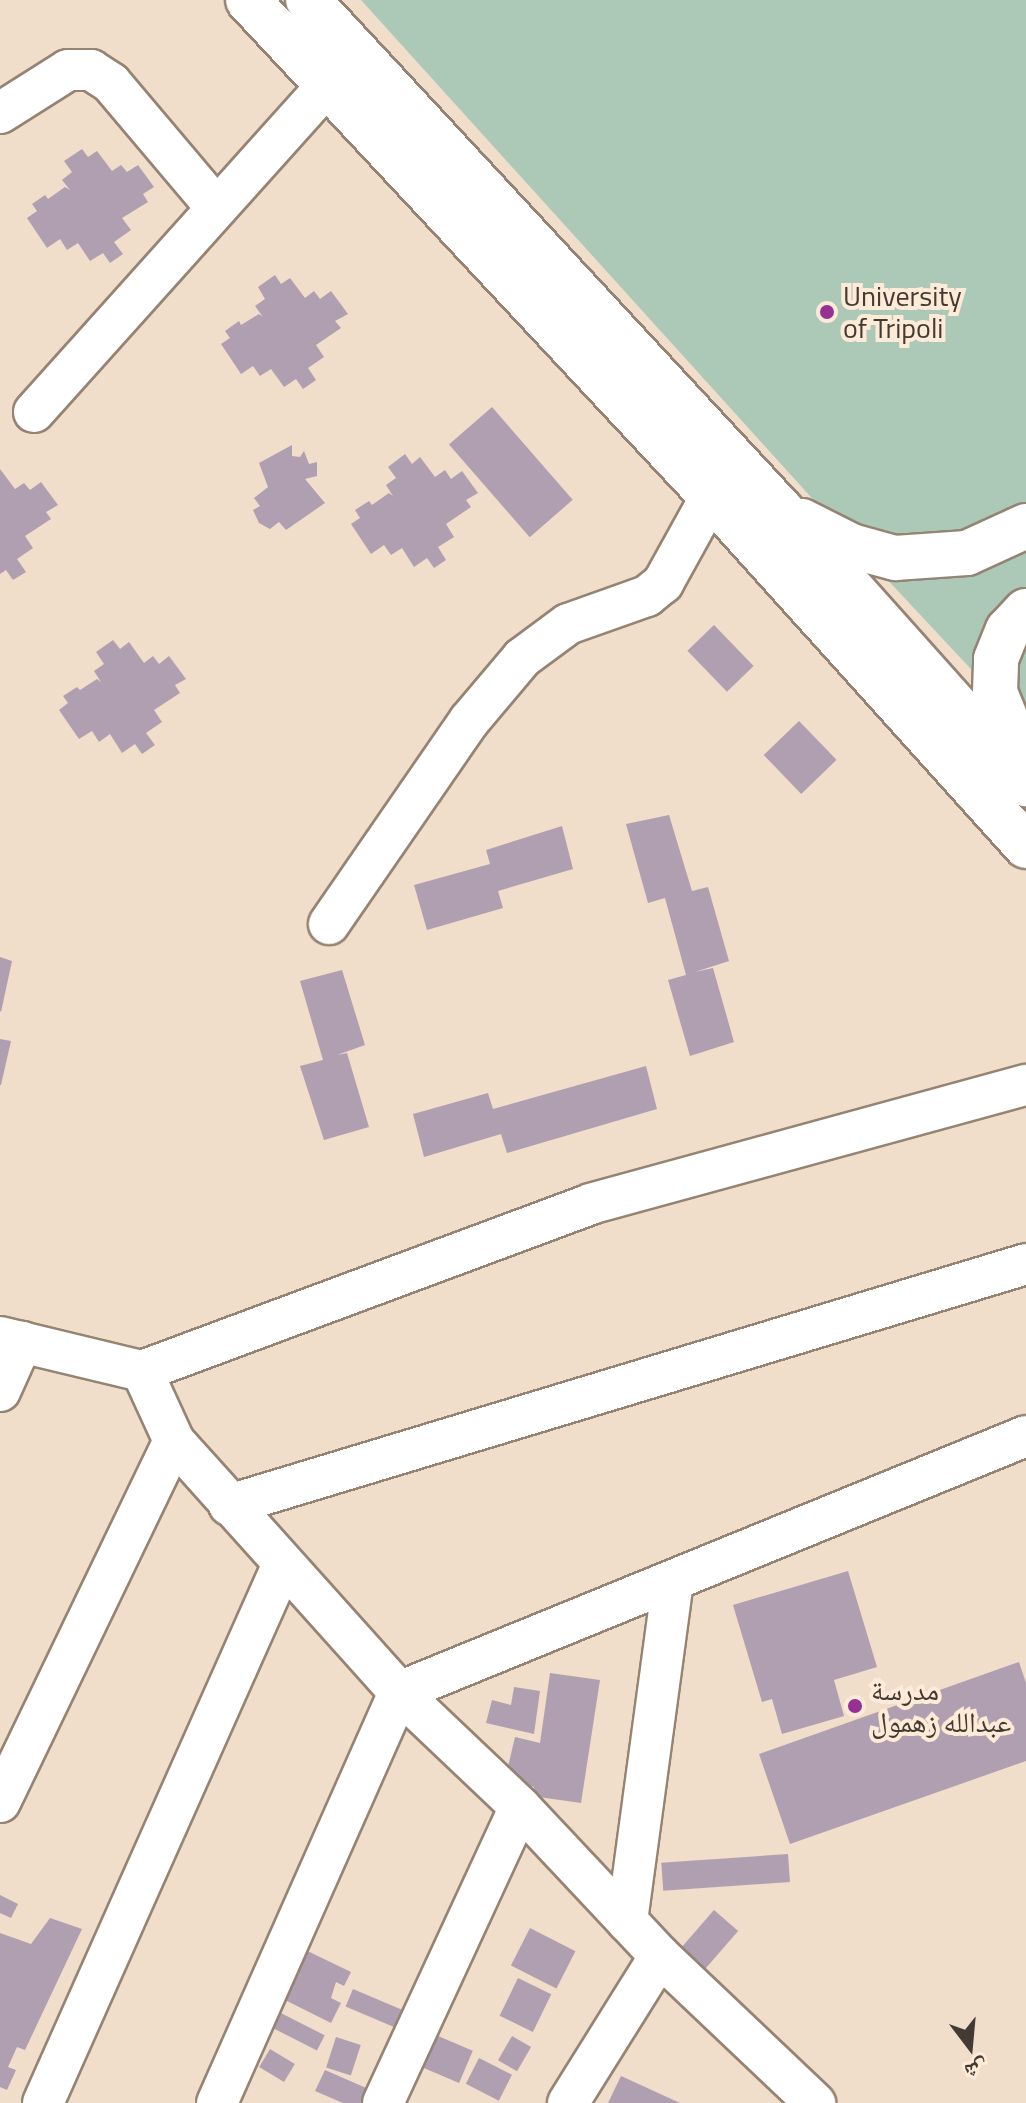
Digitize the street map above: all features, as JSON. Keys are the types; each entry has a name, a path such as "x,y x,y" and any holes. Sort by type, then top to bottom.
{"street":[{"path":"248,0 711,496 1026,846"},
{"path":"308,0 781,510 1026,784"},
{"path":"0,113 68,70 91,70 111,83 215,206"},
{"path":"34,412 215,206 327,85"},
{"path":"329,924 469,721 522,658 568,624 647,596 663,583 711,496"},
{"path":"781,510 851,546 895,558 967,553 1026,526"},
{"path":"1026,611 1008,630 996,659 995,692 1004,724 1026,767"},
{"path":"0,1391 11,1340 142,1371 590,1204 1026,1085"},
{"path":"229,1505 1026,1264"},
{"path":"142,1371 174,1441 399,1692 520,1807 660,1956 815,2103"},
{"path":"217,2103 399,1692 1026,1436"},
{"path":"0,1802 174,1441"},
{"path":"43,2103 283,1564"},
{"path":"627,1921 673,1582"},
{"path":"383,2103 520,1807"},
{"path":"568,2103 660,1956"}],"green space":[{"name":"University of Tripoli","path":"361,0 1026,0 1026,728 828,516"}],"building":[{"path":"82,149 88,157 97,151 112,171 121,165 127,172 138,165 154,187 143,194 148,202 122,218 131,230 114,242 123,254 110,263 103,253 90,261 78,243 67,250 60,239 47,248 27,218 37,211 32,204 45,195 48,199 65,187 70,190 62,180 72,172 64,161"},
{"path":"275,275 281,284 290,278 305,298 314,291 320,299 331,291 348,314 335,321 341,328 316,345 324,357 308,368 316,380 303,389 296,379 284,387 271,369 260,376 253,366 241,374 221,344 230,338 225,331 239,321 241,325 259,314 263,317 255,306 265,299 258,287"},
{"path":"492,407 573,500 530,537 449,444"},
{"path":"292,445 292,456 300,457 304,451 309,464 317,462 317,476 305,479 325,503 286,530 279,522 270,529 259,523 253,510 260,506 254,498 268,487 259,463"},
{"path":"405,454 412,464 420,457 435,477 445,470 451,479 462,471 478,493 466,500 471,507 446,524 454,537 438,547 446,560 434,568 427,558 414,567 402,548 391,555 384,545 371,554 351,524 360,518 355,510 369,501 372,505 389,493 393,496 386,485 396,478 388,467"},
{"path":"0,469 15,489 24,483 30,490 41,482 58,505 46,512 51,519 25,536 33,548 17,559 26,572 13,580 6,570 0,574"},
{"path":"714,625 754,666 727,692 687,651"},
{"path":"113,640 120,649 129,642 144,663 153,656 159,664 169,656 186,679 175,685 180,693 154,710 162,722 146,733 155,745 142,754 135,744 122,753 110,734 99,742 92,731 79,739 59,710 68,703 63,696 97,679 101,682 94,671 104,664 96,652"},
{"path":"799,721 837,760 801,794 764,755"},
{"path":"669,815 692,891 708,887 729,961 695,972 713,968 734,1042 690,1056 668,980 686,975 665,898 648,903 626,824"},
{"path":"562,826 573,869 498,891 503,908 427,930 414,885 490,864 486,850"},
{"path":"0,957 12,961 1,1012 0,1011"},
{"path":"342,970 365,1045 337,1055 347,1053 369,1127 324,1140 300,1066 323,1060 300,981"},
{"path":"0,1039 11,1041 1,1085 0,1085"},
{"path":"646,1066 657,1109 507,1153 501,1134 424,1157 413,1114 488,1093 493,1109"},
{"path":"848,1571 877,1667 834,1680 844,1716 782,1734 772,1699 762,1702 733,1605"},
{"path":"1019,1662 1026,1683 1026,1761 790,1844 759,1754"},
{"path":"550,1673 600,1680 581,1803 532,1796 534,1787 505,1779 515,1737 540,1743"},
{"path":"514,1687 540,1691 534,1734 486,1723 492,1700 511,1705"},
{"path":"788,1854 790,1882 663,1891 661,1863"},
{"path":"0,1895 18,1904 11,1918 0,1913"},
{"path":"714,1910 738,1931 700,1975 676,1954"},
{"path":"50,1918 82,1929 25,2050 17,2047 8,2067 16,2070 7,2090 0,2087 0,1933 31,1944"},
{"path":"530,1928 575,1951 556,1989 511,1965"},
{"path":"295,1945 351,1972 344,1986 336,1982 331,1998 341,2003 331,2023 281,1998"},
{"path":"518,1978 551,1994 533,2032 500,2016"},
{"path":"353,1989 405,2011 398,2029 346,2006"},
{"path":"273,2009 325,2035 317,2050 265,2024"},
{"path":"424,2030 473,2051 459,2083 410,2062"},
{"path":"512,2036 531,2047 517,2071 498,2060"},
{"path":"336,2037 361,2045 351,2075 326,2067"},
{"path":"270,2049 295,2064 284,2082 259,2067"},
{"path":"479,2058 512,2075 499,2101 466,2084"},
{"path":"325,2070 373,2091 367,2103 343,2103 315,2091"},
{"path":"621,2076 680,2103 608,2103"}],"place":[{"name":"University of Tripoli","path":"827,312"},
{"name":"مدرسة عبدالله زهمول","path":"855,1706"}]}
